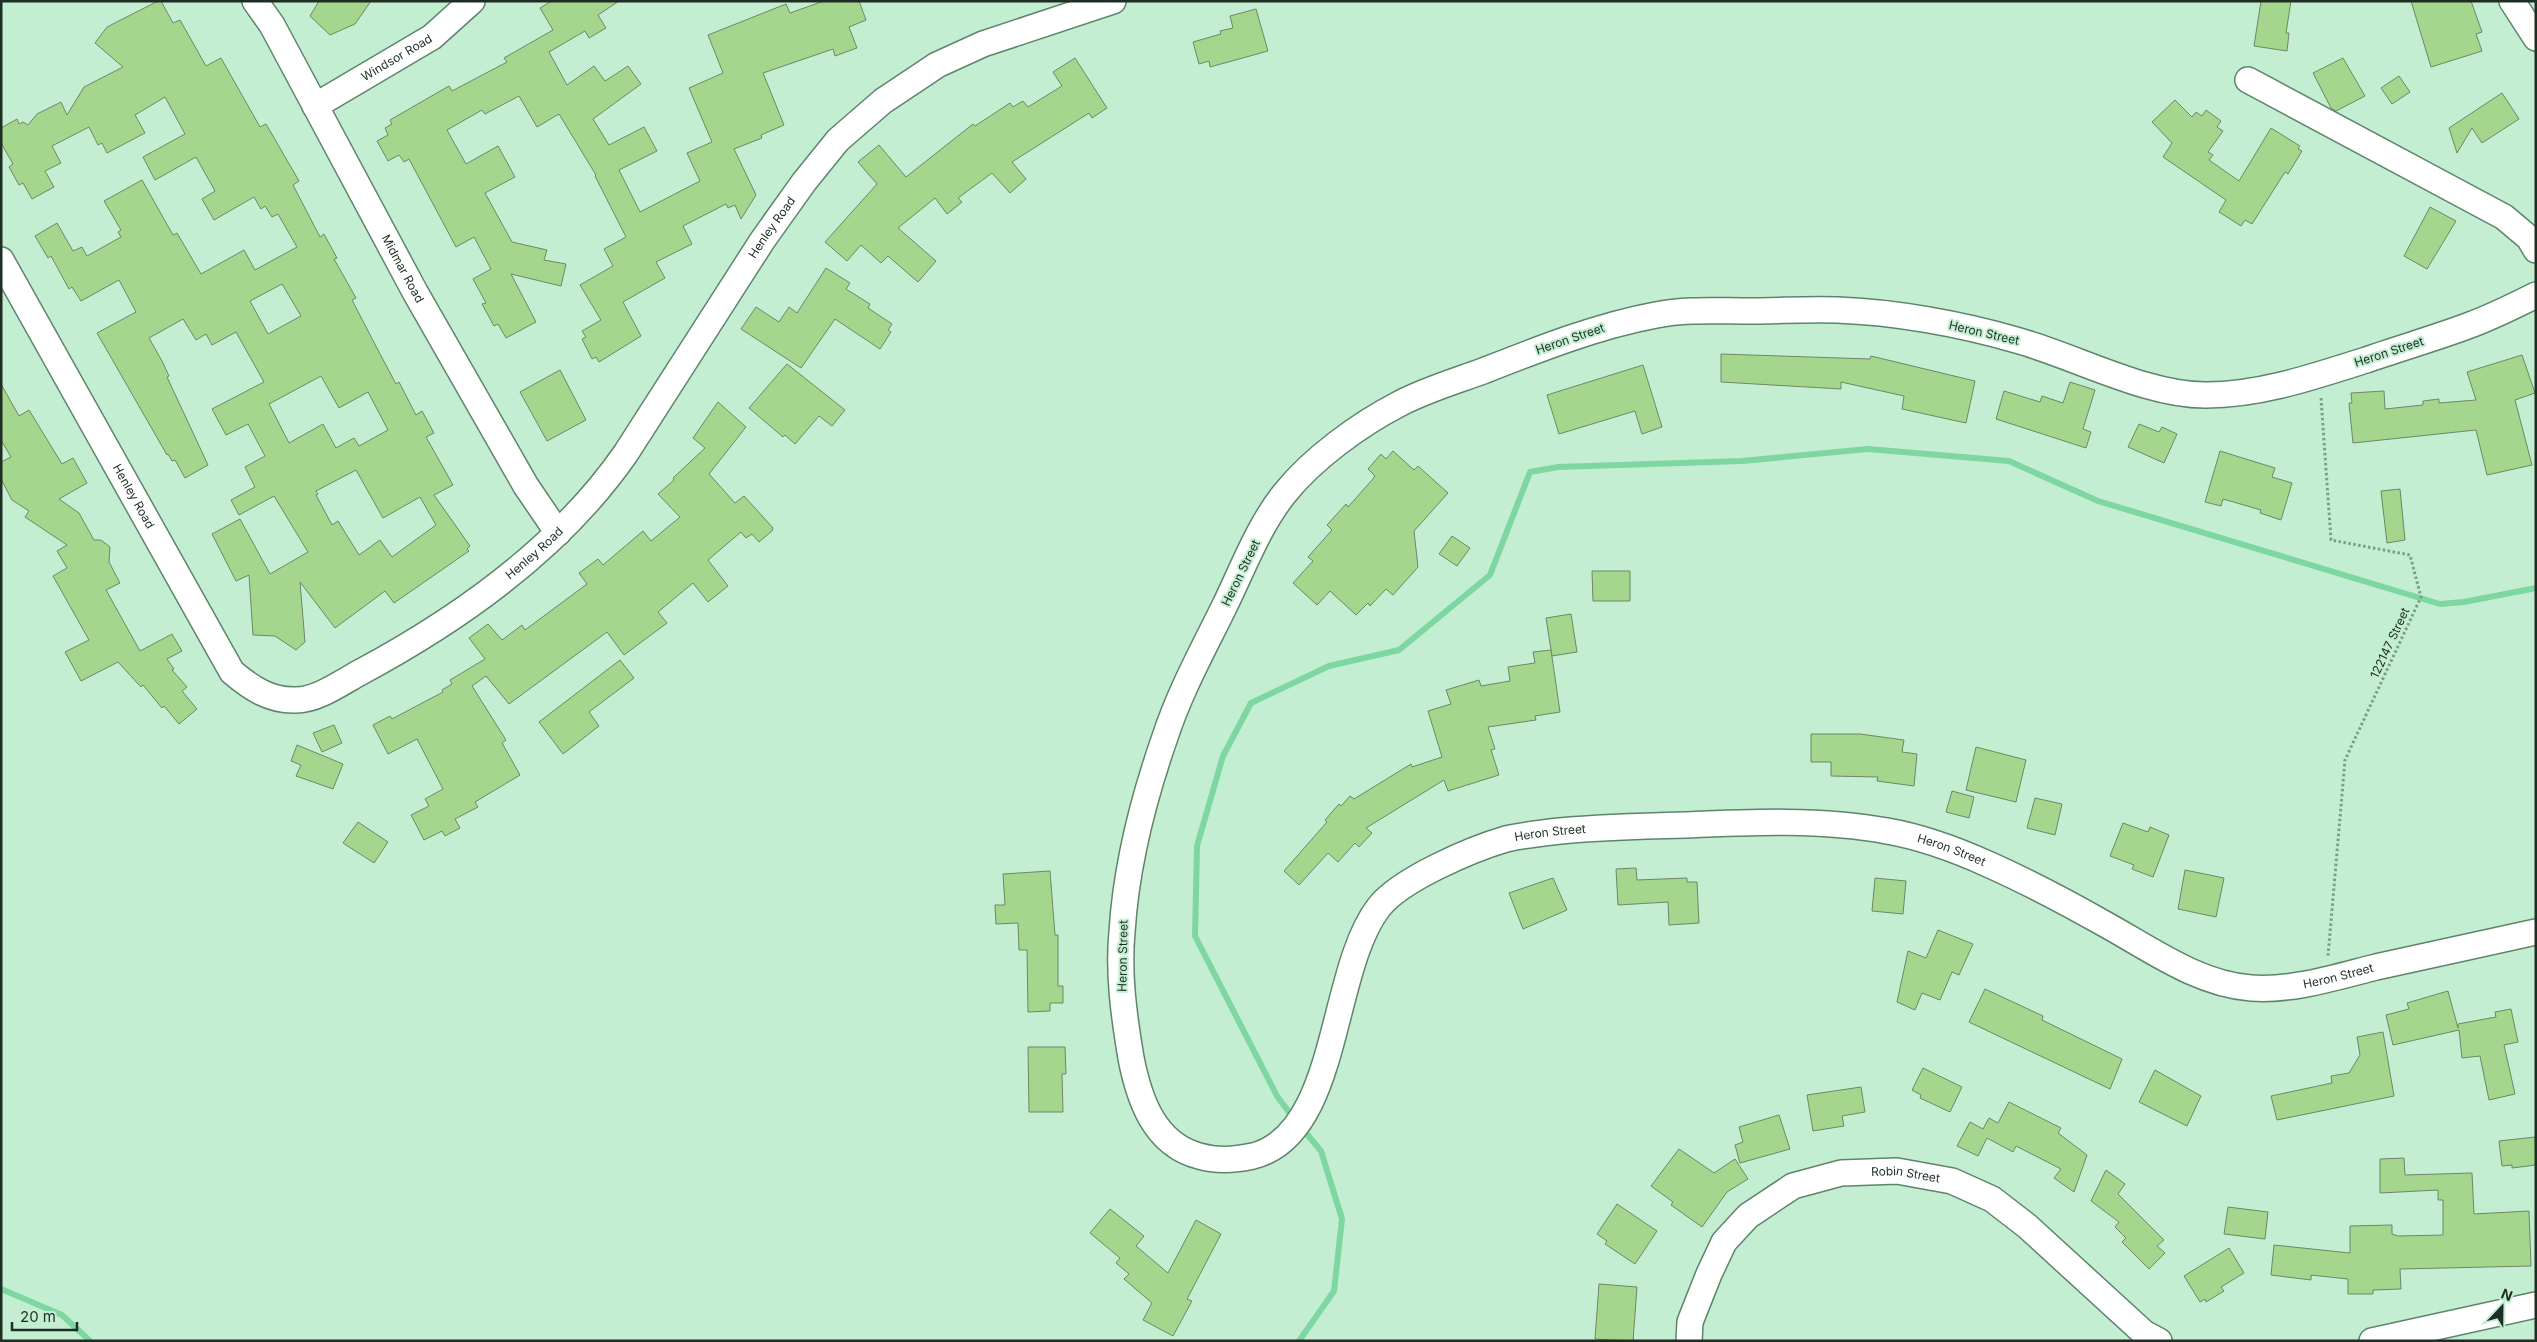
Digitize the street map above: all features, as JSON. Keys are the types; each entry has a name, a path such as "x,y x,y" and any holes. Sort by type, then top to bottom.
{"street":[{"name":"Midmar Road","path":"255,1 272,26 415,292 526,486 558,533"},
{"name":"Windsor Road","path":"315,106 432,37 472,1"},
{"name":"Henley Road","path":"1,260 232,672 253,690 277,698 298,700 324,692 417,642 506,577 558,533 604,485 762,241 804,182 838,140 883,102 937,65 983,44 1113,1"},
{"path":"2512,1 2536,38"},
{"path":"2248,80 2504,217 2529,238 2536,250"},
{"name":"Heron Street","path":"2536,296 2475,324 2320,375 2281,385 2216,396 2188,394 2137,381 2019,340 1942,323 1847,310 1664,312 1609,326 1530,353 1401,403 1348,436 1308,469 1282,496 1256,540 1178,702 1166,732 1151,781 1133,854 1122,932 1122,1009 1137,1090 1153,1124 1177,1147 1204,1159 1237,1159 1266,1153 1278,1147 1303,1114 1315,1092 1327,1056 1351,961 1364,931 1379,907 1395,891 1431,871 1500,841 1542,832 1748,822 1830,825 1883,830 1931,842 1984,862 2080,910 2179,965 2209,979 2240,987 2289,987 2536,932"},
{"name":"Robin Street","path":"1689,1341 1690,1322 1708,1274 1724,1242 1748,1216 1793,1186 1841,1173 1897,1171 1952,1181 1992,1199 2027,1226 2144,1334 2159,1341"},
{"path":"2372,1341 2536,1304"}],"path":[{"name":"122147 Street","path":"2320,375 2331,540 2410,555 2421,597 2345,760 2326,979"}],"building":[{"path":"161,1 173,23 180,20 206,66 221,58 260,127 266,124 299,181 293,185 320,237 324,234 337,258 334,259 356,298 352,300 396,384 399,382 416,415 422,411 434,433 426,437 453,485 434,495 470,546 467,549 469,551 394,603 385,591 335,628 300,582 305,642 296,650 275,636 253,635 249,575 236,581 212,534 240,519 270,574 308,552 274,496 239,515 231,500 255,487 245,467 265,456 248,424 226,435 212,409 264,382 236,332 212,345 206,334 196,340 183,319 149,338 169,376 167,377 208,465 185,478 175,460 172,461 167,455 97,333 136,312 119,280 81,301 72,287 69,289 51,256 48,258 35,236 57,223 73,251 82,247 87,256 121,237 118,232 121,230 104,201 142,180 173,235 177,233 201,274 244,250 255,270 297,247 278,214 272,217 265,206 261,209 254,197 214,220 202,199 215,191 196,157 155,180 143,157 185,134 165,97 135,115 145,133 107,153 102,143 98,145 89,127 52,146 61,163 45,171 54,187 32,199 23,183 19,185 9,167 13,164 1,143 1,128 17,119 19,124 23,122 28,125 37,114 61,102 67,115 84,87 123,67 95,43 107,27","holes":["282,284 301,316 268,334 250,301","321,376 339,408 368,392 388,430 359,446 354,438 336,448 323,424 289,443 269,404","356,470 383,518 420,497 436,525 392,557 380,540 359,555 338,521 332,525 316,495 318,494 316,491"]},
{"path":"319,1 371,1 355,24 330,35 310,16"},
{"path":"552,1 619,1 598,15 606,28 589,38 585,31 549,52 567,85 594,66 605,81 628,66 641,84 593,119 609,145 644,127 657,151 619,170 640,212 700,181 687,153 712,142 689,88 723,73 708,35 786,4 790,13 824,1 859,1 866,20 849,27 857,48 835,56 833,49 763,73 784,125 761,135 762,138 734,149 756,195 741,219 735,205 728,208 726,204 683,226 692,244 656,262 665,278 623,302 641,336 599,362 596,357 592,359 582,339 586,337 582,331 601,320 580,285 613,266 604,249 626,237 596,175 559,114 537,127 519,96 485,114 482,110 447,130 466,164 498,146 515,177 485,193 512,242 547,250 544,260 566,264 561,286 511,274 536,322 506,338 498,324 494,326 482,304 486,303 473,279 491,269 474,237 456,247 409,159 404,162 399,155 388,161 377,141 388,135 385,128 392,124 390,120 449,86 452,91 507,62 504,58 553,30 540,8"},
{"path":"2261,1 2291,1 2286,33 2289,33 2287,51 2254,46"},
{"path":"2411,1 2471,1 2482,32 2476,34 2482,51 2431,67"},
{"path":"1256,9 1268,51 1210,67 1209,61 1199,64 1193,42 1221,34 1220,31 1233,28 1230,16"},
{"path":"1075,58 1107,108 1092,118 1089,113 1012,162 1026,179 1010,193 992,173 958,198 962,202 947,214 935,198 898,228 936,261 918,282 888,256 881,263 861,245 847,261 825,242 877,184 858,162 879,145 906,177 973,124 975,126 1010,103 1013,107 1023,101 1028,107 1062,86 1053,72"},
{"path":"2343,58 2365,96 2336,111 2331,108 2313,73"},
{"path":"2399,76 2410,92 2392,104 2381,88"},
{"path":"2502,93 2519,119 2482,143 2472,128 2457,153 2449,128"},
{"path":"2175,100 2192,117 2196,112 2202,116 2206,110 2221,121 2217,127 2223,131 2208,152 2213,155 2209,160 2239,181 2271,128 2300,146 2298,149 2302,151 2288,174 2285,172 2252,224 2245,220 2241,226 2219,212 2226,200 2163,157 2172,143 2152,122"},
{"path":"2430,207 2456,221 2427,269 2404,256"},
{"path":"826,268 850,283 846,289 870,304 868,308 892,324 888,330 891,332 880,349 835,319 801,368 741,329 756,307 779,322 789,307 797,313"},
{"path":"1721,354 1870,359 1871,356 1975,381 1966,423 1902,409 1904,396 1841,382 1841,389 1721,382"},
{"path":"2522,355 2535,393 2515,400 2532,465 2487,475 2476,430 2353,443 2349,403 2352,403 2351,393 2384,391 2385,409 2423,405 2423,401 2439,399 2439,403 2476,400 2467,372"},
{"path":"787,364 845,410 832,426 819,416 795,444 785,435 783,437 749,408"},
{"path":"1643,365 1662,427 1642,434 1635,411 1559,434 1547,395"},
{"path":"560,370 586,420 547,441 520,392"},
{"path":"2070,382 2095,390 2083,429 2091,432 2086,448 1996,419 2004,391 2040,402 2042,396 2063,403"},
{"path":"1,384 19,416 29,410 62,464 73,458 87,483 59,499 79,513 94,540 101,540 110,547 109,562 120,583 106,590 140,651 172,634 182,651 167,659 174,669 172,670 187,687 182,691 197,709 179,724 164,706 162,708 143,685 141,687 118,662 81,681 65,652 89,640 53,576 67,568 57,551 67,545 25,517 29,511 12,500 1,479 1,462 11,457 1,440"},
{"path":"718,402 746,427 709,474 735,503 744,496 773,528 772,531 759,542 752,534 746,538 741,532 708,560 728,586 708,602 693,583 658,612 667,623 624,655 607,632 509,704 486,676 472,686 506,740 502,743 520,775 475,802 478,807 455,819 460,828 445,836 442,831 424,840 411,815 429,806 425,799 443,789 417,739 388,754 373,725 390,716 392,719 443,692 442,690 452,684 450,680 485,659 469,638 488,624 502,640 522,625 525,630 587,584 579,573 598,559 603,565 643,531 651,541 680,517 658,494 705,448 693,438"},
{"path":"2139,424 2159,432 2162,427 2177,434 2164,463 2128,447"},
{"path":"1393,451 1414,470 1418,466 1448,493 1414,531 1418,567 1393,595 1386,589 1370,606 1368,603 1356,615 1330,591 1317,605 1293,583 1313,561 1308,557 1332,530 1327,525 1346,504 1348,507 1375,476 1368,469 1381,454 1386,459"},
{"path":"2220,451 2275,468 2272,477 2292,483 2281,520 2260,513 2261,510 2223,499 2221,506 2205,502"},
{"path":"2400,489 2405,540 2387,543 2381,491"},
{"path":"1452,536 1470,548 1457,566 1439,554"},
{"path":"1592,571 1630,571 1630,601 1593,601"},
{"path":"1571,614 1577,652 1552,656 1546,618"},
{"path":"1551,650 1560,712 1535,716 1536,720 1488,727 1495,749 1491,750 1499,775 1448,791 1444,780 1366,828 1372,833 1359,847 1355,843 1338,862 1328,853 1299,885 1284,871 1327,822 1325,820 1339,804 1341,806 1350,796 1354,799 1411,764 1412,767 1442,757 1428,711 1451,704 1446,690 1479,680 1481,686 1510,681 1508,667 1535,663 1533,652"},
{"path":"620,660 634,678 589,712 599,726 563,754 539,722"},
{"path":"334,725 342,743 322,752 313,733"},
{"path":"1811,734 1860,734 1904,740 1902,752 1917,754 1914,786 1877,781 1878,777 1831,776 1831,762 1811,762"},
{"path":"297,745 343,764 333,789 296,776 301,765 291,761"},
{"path":"1976,747 2026,760 2016,802 1966,790"},
{"path":"1952,791 1974,797 1969,818 1946,812"},
{"path":"2035,798 2062,804 2055,835 2027,828"},
{"path":"358,822 388,842 374,863 343,843"},
{"path":"2123,823 2148,832 2150,827 2169,835 2153,877 2132,869 2134,865 2110,856"},
{"path":"1636,868 1637,880 1687,878 1687,882 1697,882 1699,923 1669,925 1668,902 1618,905 1616,869"},
{"path":"2185,870 2224,878 2216,917 2178,909"},
{"path":"1050,871 1055,935 1058,935 1058,986 1063,986 1063,1003 1050,1003 1050,1011 1028,1012 1027,950 1019,950 1018,923 996,924 995,905 1005,905 1003,874"},
{"path":"1553,878 1567,910 1523,929 1509,893"},
{"path":"1875,878 1906,881 1903,914 1872,911"},
{"path":"1938,930 1973,944 1959,975 1952,972 1940,1000 1922,993 1915,1010 1897,1002 1908,951 1926,958"},
{"path":"1985,989 2043,1016 2042,1020 2122,1059 2110,1089 1969,1022"},
{"path":"2448,991 2458,1028 2458,1024 2496,1017 2495,1012 2511,1009 2518,1042 2504,1045 2515,1094 2489,1100 2480,1056 2462,1058 2459,1030 2393,1045 2386,1015 2409,1009 2407,1003"},
{"path":"2383,1032 2394,1096 2277,1120 2271,1096 2332,1083 2331,1076 2349,1073 2360,1055 2357,1037"},
{"path":"1028,1047 1065,1047 1066,1074 1062,1074 1063,1112 1029,1112"},
{"path":"1923,1068 1962,1087 1950,1112 1920,1098 1921,1095 1912,1090"},
{"path":"2155,1070 2201,1096 2187,1126 2139,1102"},
{"path":"1861,1087 1865,1112 1842,1116 1844,1126 1813,1131 1807,1095"},
{"path":"2009,1102 2061,1128 2058,1133 2087,1155 2074,1192 2054,1178 2061,1169 2016,1146 2013,1152 1987,1138 1978,1156 1957,1146 1970,1122 1983,1129 1989,1118 1998,1123"},
{"path":"1779,1115 1790,1149 1740,1163 1735,1145 1743,1142 1739,1127"},
{"path":"2535,1137 2536,1165 2512,1168 2512,1165 2502,1166 2499,1141"},
{"path":"1679,1149 1714,1173 1735,1159 1748,1179 1727,1192 1702,1227 1671,1205 1673,1202 1651,1186"},
{"path":"2404,1158 2405,1175 2472,1173 2474,1214 2529,1211 2531,1266 2400,1269 2401,1289 2373,1290 2373,1294 2348,1294 2348,1279 2311,1275 2311,1280 2271,1275 2274,1245 2350,1253 2350,1226 2392,1225 2392,1234 2398,1236 2443,1235 2443,1200 2438,1200 2438,1190 2380,1193 2380,1159"},
{"path":"2106,1170 2125,1184 2118,1194 2164,1240 2157,1246 2165,1253 2149,1269 2122,1242 2126,1238 2115,1227 2119,1222 2091,1201"},
{"path":"1617,1204 1657,1231 1635,1264 1605,1244 1607,1241 1597,1234"},
{"path":"2228,1207 2268,1212 2265,1239 2224,1234"},
{"path":"1110,1209 1144,1236 1136,1246 1168,1273 1196,1220 1221,1234 1187,1299 1192,1301 1173,1336 1143,1320 1152,1303 1124,1279 1129,1274 1116,1263 1120,1258 1090,1233"},
{"path":"2229,1248 2244,1273 2221,1287 2224,1291 2206,1302 2205,1299 2200,1302 2184,1276"},
{"path":"1599,1284 1637,1287 1633,1341 1595,1339"}],"waterway":[{"path":"1294,1119 1277,1096 1195,936 1197,846 1223,756 1251,703 1329,666 1399,650 1490,575 1530,472 1558,467 1742,461 1868,449 2009,461 2098,501 2440,604 2464,602 2536,588"},
{"path":"1299,1341 1334,1291 1342,1219 1321,1151 1301,1127"},
{"path":"1,1289 62,1315 90,1341"}]}
